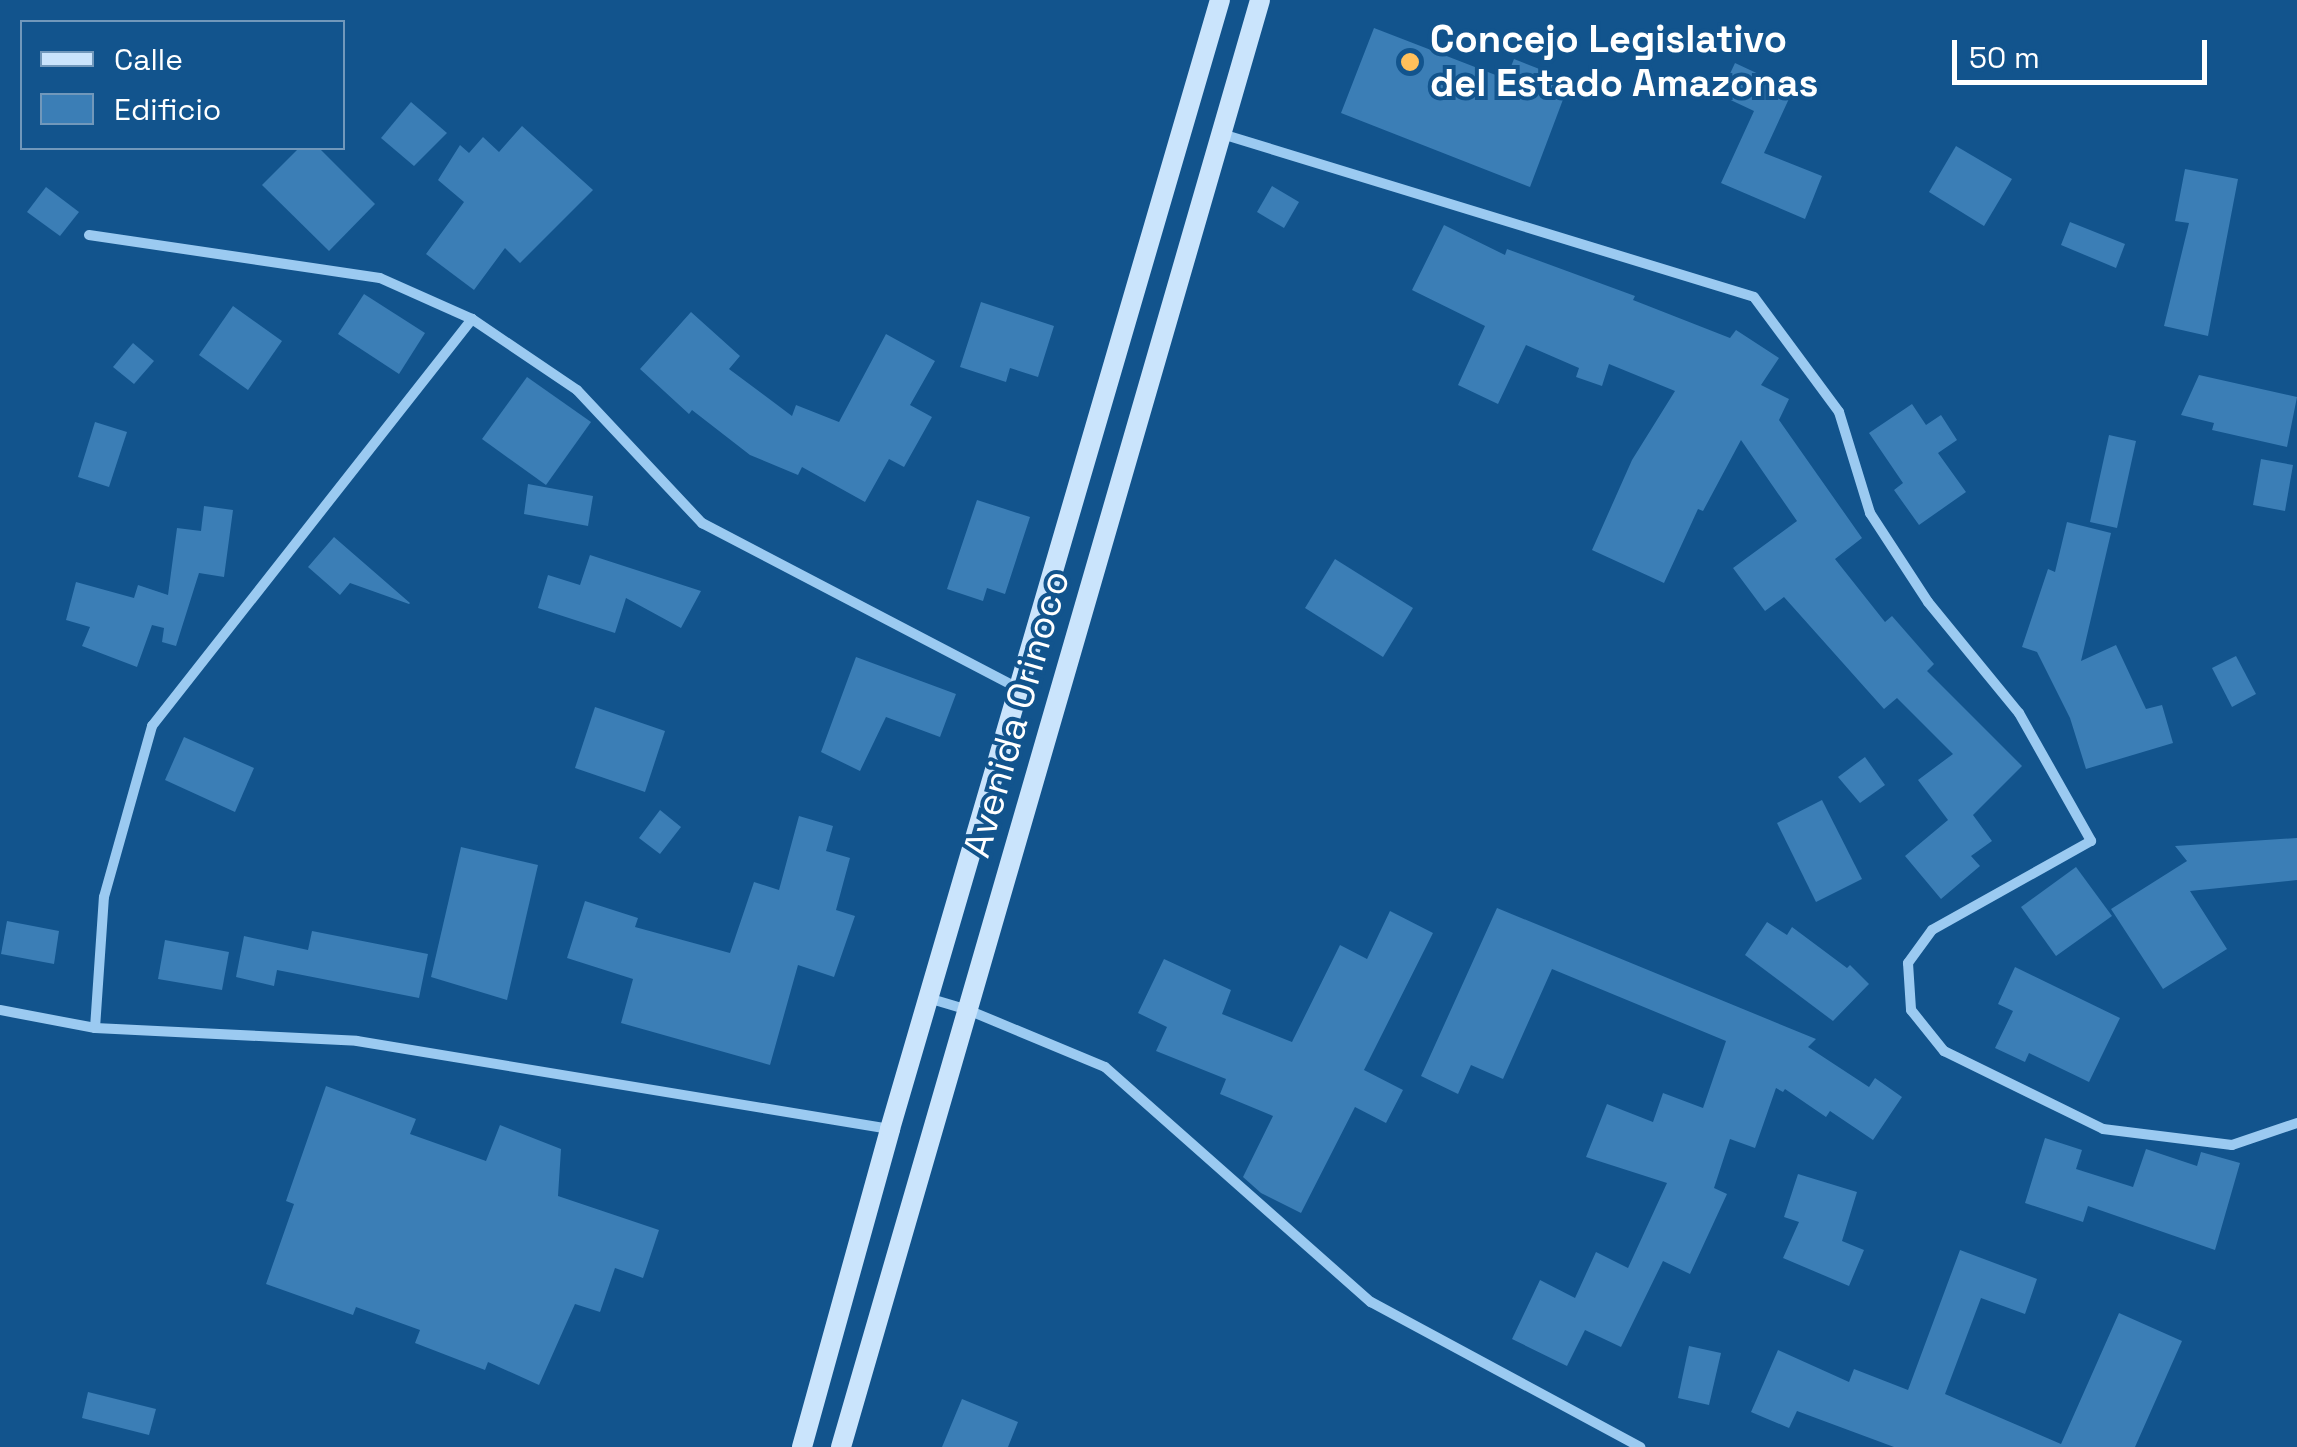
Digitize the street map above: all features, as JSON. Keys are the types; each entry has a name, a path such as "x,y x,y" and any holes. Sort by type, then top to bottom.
{"street":[{"name":"Avenida Orinoco","path":"802,1447 890,1129 1022,690 1220,0"},
{"name":"Avenida Orinoco","path":"841,1447 1260,0"},
{"path":"1222,134 1754,298 1839,412 1870,512 1928,602 2019,713 2090,842 1932,930 1908,963 1911,1010 1944,1051 2103,1130 2232,1145 2297,1123"},
{"path":"89,235 380,278 472,319 576,390 702,523 1022,690"},
{"path":"94,1028 104,896 152,726 472,319"},
{"path":"928,998 968,1010 1105,1067 1372,1302 1640,1447"},
{"path":"0,1010 94,1028 357,1040 890,1129"}],"building":[{"path":"1374,28 1506,79 1514,59 1570,81 1530,187 1341,113"},
{"path":"1735,63 1793,90 1764,153 1822,176 1805,219 1721,183 1754,111 1720,95"},
{"path":"411,102 447,133 414,166 381,138"},
{"path":"522,126 593,190 520,263 505,248 474,290 426,254 464,202 438,180 460,145 469,153 483,137 499,152"},
{"path":"1956,146 2012,179 1984,226 1929,192"},
{"path":"297,150 321,150 375,204 329,251 262,185"},
{"path":"2185,169 2238,179 2208,336 2164,326 2189,223 2175,221"},
{"path":"1272,186 1299,202 1284,228 1257,212"},
{"path":"46,187 79,212 60,236 27,212"},
{"path":"2070,222 2125,244 2116,268 2061,245"},
{"path":"1444,225 1505,255 1507,249 1635,296 1633,300 1730,338 1736,330 1779,358 1761,385 1789,399 1779,420 1862,538 1835,559 1885,622 1892,616 1934,664 1927,671 2022,766 1973,815 1992,841 1971,856 1980,866 1941,899 1905,856 1948,820 1918,780 1953,754 1897,698 1884,709 1784,597 1765,611 1733,568 1797,521 1741,440 1703,511 1698,509 1664,583 1592,550 1632,460 1675,391 1609,364 1602,386 1576,377 1579,368 1526,345 1498,404 1458,385 1485,326 1412,290"},
{"path":"364,294 425,333 399,374 338,334"},
{"path":"981,302 1054,326 1038,377 1010,368 1006,382 960,367"},
{"path":"233,306 282,341 248,390 199,355"},
{"path":"691,312 740,356 729,369 792,416 796,405 839,422 886,334 935,361 910,405 932,417 904,467 889,459 865,502 802,467 798,475 750,455 692,410 689,414 640,369"},
{"path":"133,343 154,361 134,384 113,367"},
{"path":"2199,375 2297,397 2287,447 2212,430 2214,423 2181,415"},
{"path":"527,377 591,422 546,485 482,439"},
{"path":"1912,404 1926,425 1941,415 1957,440 1938,453 1966,492 1919,525 1894,490 1903,483 1869,433"},
{"path":"95,422 127,432 109,487 78,477"},
{"path":"2109,435 2136,441 2117,528 2090,522"},
{"path":"2261,459 2293,465 2285,511 2253,505"},
{"path":"528,484 593,496 588,526 524,514"},
{"path":"977,500 1030,517 1005,594 987,588 983,601 947,589"},
{"path":"204,506 233,510 224,577 199,573 176,646 162,642 164,628 152,625 137,667 82,646 90,627 66,620 76,582 134,598 138,585 168,595 177,528 201,531"},
{"path":"2067,522 2111,533 2081,661 2116,645 2146,709 2162,705 2173,743 2086,769 2070,718 2037,652 2022,647 2048,569 2055,572"},
{"path":"334,537 410,603 350,583 340,595 308,567"},
{"path":"590,555 701,591 681,628 626,598 615,633 538,608 548,575 580,585"},
{"path":"1335,559 1413,608 1383,657 1305,608"},
{"path":"2236,656 2256,694 2232,707 2212,668"},
{"path":"856,657 956,694 940,737 886,717 860,771 821,752"},
{"path":"595,707 665,731 645,792 575,768"},
{"path":"184,737 254,768 235,812 165,780"},
{"path":"1865,757 1885,785 1860,803 1838,777"},
{"path":"1822,800 1862,879 1816,902 1777,823"},
{"path":"660,810 681,827 660,854 639,838"},
{"path":"799,816 833,826 826,851 850,858 836,910 855,916 834,977 798,965 770,1065 621,1023 633,979 567,958 585,901 638,918 635,927 730,953 754,882 779,890"},
{"path":"2297,838 2297,880 2190,891 2227,949 2163,989 2111,909 2187,861 2175,846"},
{"path":"461,847 538,865 507,1000 431,977"},
{"path":"2076,867 2112,916 2056,956 2021,907"},
{"path":"1497,908 1816,1039 1808,1047 1869,1087 1875,1078 1902,1097 1873,1140 1830,1111 1826,1117 1785,1089 1783,1092 1776,1088 1755,1148 1730,1139 1714,1188 1727,1194 1690,1274 1663,1261 1621,1347 1585,1330 1567,1366 1512,1339 1540,1280 1575,1298 1596,1252 1628,1268 1667,1183 1586,1157 1607,1104 1653,1122 1663,1093 1703,1108 1726,1041 1552,969 1503,1079 1471,1065 1458,1094 1421,1076"},
{"path":"1390,911 1433,933 1364,1070 1403,1090 1386,1123 1355,1107 1301,1213 1261,1193 1243,1177 1273,1116 1220,1094 1226,1079 1156,1051 1167,1027 1138,1013 1164,959 1231,990 1222,1014 1292,1042 1340,945 1367,959"},
{"path":"7,921 59,931 54,964 1,954"},
{"path":"1767,922 1787,935 1792,927 1847,968 1850,965 1869,984 1833,1021 1745,955"},
{"path":"312,931 428,954 419,998 277,970 274,986 236,977 244,936 308,950"},
{"path":"165,940 229,952 222,990 158,979"},
{"path":"2015,967 2120,1018 2089,1082 2029,1053 2025,1062 1995,1048 2013,1011 1998,1004"},
{"path":"326,1086 416,1119 410,1134 486,1161 500,1125 561,1149 558,1196 659,1230 643,1278 615,1268 600,1312 575,1304 539,1385 488,1362 485,1370 415,1343 420,1330 356,1307 353,1315 266,1284 294,1204 286,1201"},
{"path":"2045,1138 2082,1150 2076,1169 2133,1187 2146,1149 2197,1166 2201,1152 2240,1163 2215,1250 2088,1206 2083,1222 2025,1203"},
{"path":"1798,1174 1857,1192 1842,1241 1864,1250 1849,1286 1783,1258 1799,1222 1784,1217"},
{"path":"1960,1250 2037,1279 2025,1314 1981,1298 1945,1394 2061,1444 2119,1313 2182,1341 2135,1447 1894,1447 1797,1411 1789,1428 1751,1412 1778,1350 1849,1382 1854,1369 1908,1390"},
{"path":"1689,1346 1721,1353 1709,1405 1678,1398"},
{"path":"88,1392 156,1409 149,1435 82,1418"},
{"path":"962,1399 1018,1422 1008,1447 942,1447"}],"place":[{"name":"Concejo Legislativo del Estado Amazonas","path":"1410,62"}]}
